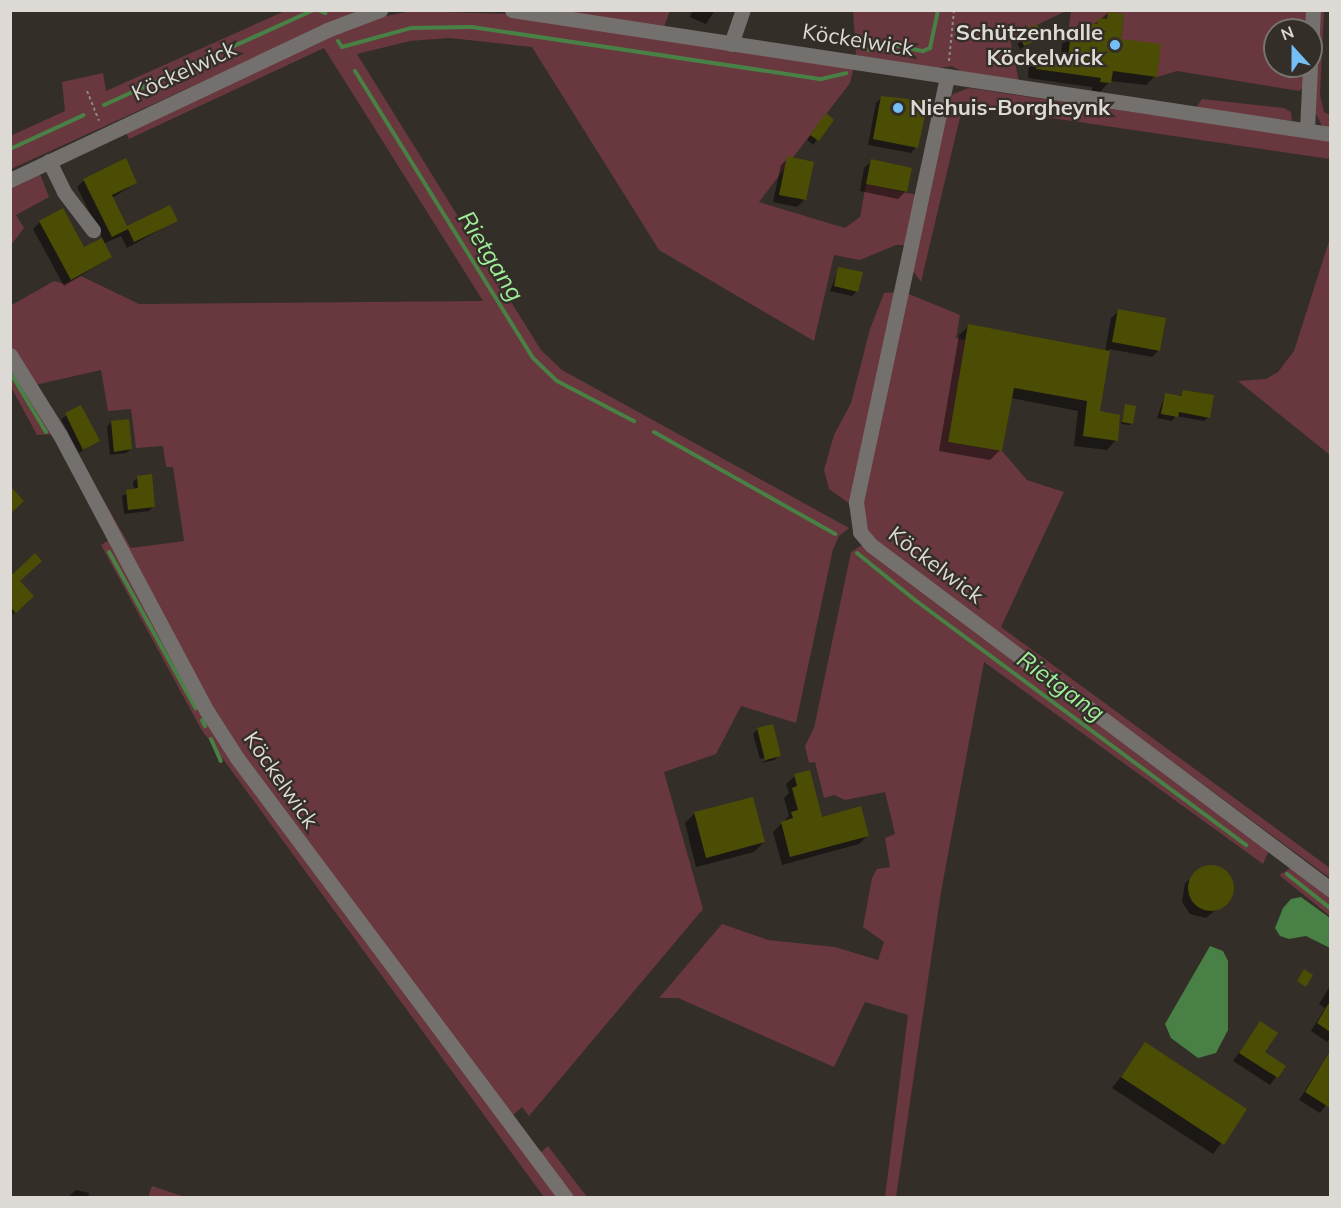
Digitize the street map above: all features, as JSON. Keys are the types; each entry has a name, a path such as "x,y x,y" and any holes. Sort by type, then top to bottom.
{"street":[{"name":"Köckelwick","path":"10,180 104,133 327,30 381,10"},
{"name":"Köckelwick","path":"512,10 1330,134"},
{"path":"731,44 743,10"},
{"name":"Köckelwick","path":"947,77 856,502 860,532 871,545 1330,889"},
{"path":"1307,130 1309,78"},
{"path":"49,161 64,192 93,230"},
{"name":"Köckelwick","path":"10,355 60,435 185,670 237,758 566,1197"}],"path":[{"path":"947,77 954,10"},
{"path":"87,91 104,133"}],"shaded area":[{"path":"285,11 357,11 11,169 10,136 65,111 62,82 103,73 106,91"},
{"path":"412,11 510,14 854,66 850,83 759,202 845,228 860,217 866,184 917,195 905,245 896,245 860,260 834,255 814,341 659,250 532,47 449,38 410,41 357,54 541,350 562,370 849,528 839,536 833,549 796,723 741,706 716,754 664,772 703,909 529,1116 522,1107 512,1116 236,750 91,488 95,485 131,548 184,541 173,467 166,467 163,446 136,448 131,409 108,411 101,370 35,385 11,347 10,306 54,281 64,284 81,276 139,304 483,301 324,48 129,139 124,129 366,20"},
{"path":"556,11 670,11 664,27"},
{"path":"853,11 1066,11 1010,38 1019,82 964,73 952,66 938,68 856,55"},
{"path":"1071,11 1309,11 1309,18 1263,18 1263,78 1305,78 1305,85 1299,91 1177,71 1157,77 1121,39 1124,14 1108,12 1107,19 1097,24 1080,22 1078,35 1068,33"},
{"path":"1317,11 1324,11 1323,32 1323,18 1317,18"},
{"path":"1313,78 1321,78 1320,95 1324,112 1330,115 1330,130 1322,126 1312,106"},
{"path":"969,88 1330,141 1330,159 970,106 961,113 921,282 911,268 945,110 953,94"},
{"path":"1202,99 1284,108 1291,112 1292,121 1196,108"},
{"path":"38,169 49,197 16,215 24,228 11,245 11,183"},
{"path":"1330,238 1330,455 1238,381 1266,379 1278,372 1294,351"},
{"path":"897,292 850,504 829,489 824,470 834,435 851,403 870,329 884,293"},
{"path":"904,292 960,315 956,338 965,340 948,442 1002,451 1027,480 1064,492 1001,627 1330,868 1330,878 884,549 864,529 860,503"},
{"path":"10,364 55,434 37,435 11,387"},
{"path":"109,540 210,726 559,1197 544,1197 201,729 101,545"},
{"path":"864,544 1270,848 1263,864 984,662 941,892 896,1197 885,1197 908,1015 865,1002 834,1067 678,998 659,998 722,924 768,940 835,947 878,960 884,942 863,927 872,878 877,869 890,867 885,838 895,834 885,792 845,800 834,795 824,798 815,762 809,763 805,746 814,728 851,552"},
{"path":"1294,866 1330,893 1330,916 1279,875"},
{"path":"1301,897 1330,918 1330,948 1306,936 1289,939 1280,936 1275,928 1283,908 1291,899"},
{"path":"1210,946 1223,951 1228,961 1228,1030 1216,1053 1198,1058 1171,1038 1165,1024"},
{"path":"548,1146 587,1197 572,1197 539,1154"},
{"path":"152,1186 185,1197 148,1197"}],"building":[{"name":"Schützenhalle Köckelwick","path":"1108,12 1124,14 1121,39 1161,44 1157,77 1113,71 1111,83 1100,82 1101,78 1036,69 1038,53 1068,57 1071,33 1078,35 1080,22 1097,24 1098,18 1107,19"},
{"path":"1037,24 1043,38 1024,46 1018,32"},
{"path":"881,96 928,101 918,148 873,139"},
{"path":"826,113 834,120 819,141 810,135"},
{"path":"787,156 814,162 806,200 779,195"},
{"path":"126,158 137,183 112,195 127,226 170,205 178,221 134,242 128,229 112,237 83,179"},
{"path":"871,159 912,168 907,192 866,184"},
{"path":"63,208 84,247 102,238 112,257 71,280 39,221"},
{"path":"838,267 863,272 858,292 834,286"},
{"path":"1118,309 1166,318 1160,351 1112,342"},
{"path":"968,324 1110,351 1100,411 1120,415 1118,441 1083,436 1087,401 1014,388 1002,451 948,442"},
{"path":"1183,390 1214,395 1210,418 1179,412 1178,417 1161,414 1165,393 1181,396"},
{"path":"1125,404 1136,406 1133,424 1122,422"},
{"path":"81,405 100,441 83,450 65,413"},
{"path":"129,419 132,449 114,452 111,421"},
{"path":"152,474 155,507 128,510 126,490 138,488 137,476"},
{"path":"10,486 24,501 10,514"},
{"path":"35,553 42,561 20,581 34,596 16,613 10,607 10,571 13,574"},
{"path":"773,724 781,756 765,760 757,728"},
{"path":"810,770 822,817 861,806 869,836 790,857 781,822 793,818 791,812 798,810 792,788 797,786 794,774"},
{"path":"753,797 765,842 706,858 694,812"},
{"path":"1211,865 1227,872 1234,888 1227,904 1211,911 1195,904 1188,888 1195,872"},
{"path":"1304,969 1313,975 1306,987 1297,981"},
{"path":"1330,1001 1330,1032 1317,1023"},
{"path":"1260,1021 1278,1033 1265,1052 1286,1066 1278,1078 1239,1053"},
{"path":"1145,1042 1247,1109 1224,1145 1121,1077"},
{"path":"1330,1051 1330,1108 1305,1092"}],"waterway":[{"path":"104,105 313,10"},
{"path":"318,10 325,13"},
{"path":"869,50 884,43 923,51 930,48 938,10"},
{"path":"338,41 342,47 411,28 472,27 821,79 846,73"},
{"name":"Rietgang","path":"355,71 533,358 557,381 634,421"},
{"path":"10,149 84,115"},
{"path":"10,372 46,432"},
{"name":"Rietgang","path":"654,432 835,534"},
{"path":"109,552 196,709"},
{"name":"Rietgang","path":"857,553 915,600 1246,845"},
{"path":"202,720 205,726"},
{"path":"211,739 221,761"},
{"name":"Rietgang","path":"1287,874 1330,908"}],"place":[{"name":"Schützenhalle Köckelwick","path":"1115,45"},
{"name":"Niehuis-Borgheynk","path":"898,108"}]}
